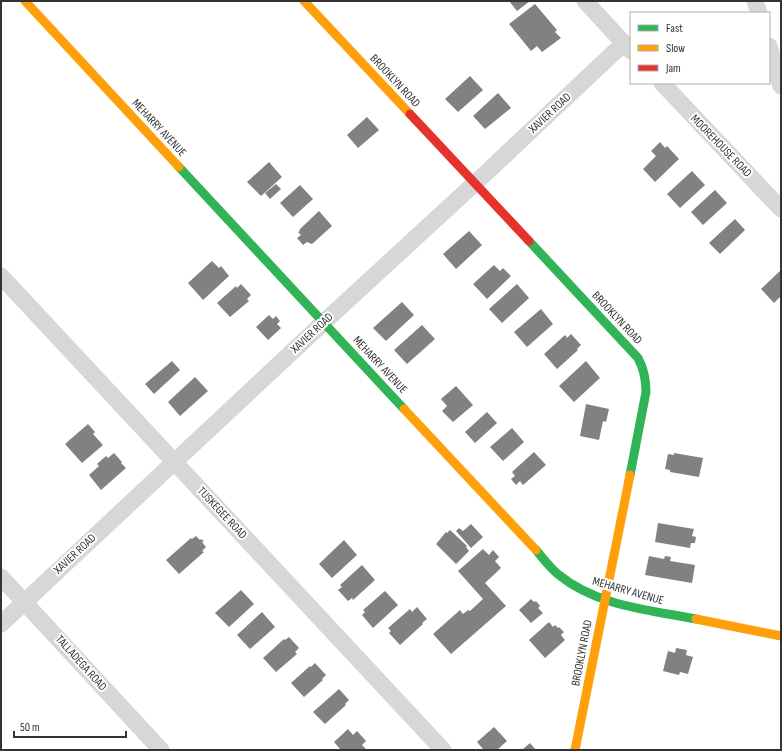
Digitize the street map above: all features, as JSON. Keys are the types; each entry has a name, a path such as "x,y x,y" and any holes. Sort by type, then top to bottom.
{"street":[{"name":"MEHARRY AVENUE","path":"25,1 558,574 570,584 605,600 641,609 781,636"},
{"name":"BROOKLYN ROAD","path":"304,1 638,358 644,369 647,381 646,392 575,750"},
{"path":"585,1 627,47"},
{"path":"755,1 759,12"},
{"name":"XAVIER ROAD","path":"1,624 324,322 627,47"},
{"path":"770,49 781,86"},
{"name":"MOOREHOUSE ROAD","path":"663,84 781,209"},
{"name":"TUSKEGEE ROAD","path":"1,276 443,750"},
{"name":"TALLADEGA ROAD","path":"1,576 161,750"}],"building":[{"path":"509,1 530,1 517,11"},
{"path":"535,4 557,30 555,32 561,38 542,52 537,46 531,51 509,24"},
{"path":"470,76 483,90 458,112 445,99"},
{"path":"498,93 511,108 485,129 473,116"},
{"path":"367,117 379,130 358,148 347,135"},
{"path":"660,142 665,148 667,146 679,159 655,182 643,169 656,156 651,151"},
{"path":"269,162 282,177 261,196 247,182"},
{"path":"692,171 705,185 680,208 667,194"},
{"path":"276,184 281,189 270,199 265,193"},
{"path":"300,185 313,199 293,217 280,203"},
{"path":"715,190 727,203 703,225 691,212"},
{"path":"319,211 332,226 312,244 307,242 303,245 297,238 301,235 298,232"},
{"path":"735,219 745,230 720,254 709,243"},
{"path":"469,231 482,245 456,269 443,254"},
{"path":"212,261 219,268 221,266 229,276 203,300 188,283"},
{"path":"494,265 500,271 503,268 511,276 487,299 473,284"},
{"path":"781,270 781,296 774,303 761,289"},
{"path":"241,284 251,295 247,299 249,301 230,317 217,303 236,286 237,288"},
{"path":"517,284 529,298 502,323 489,309"},
{"path":"402,302 414,315 386,341 373,328"},
{"path":"541,309 553,324 527,347 514,332"},
{"path":"269,315 273,319 276,316 280,321 277,324 281,328 268,340 256,327"},
{"path":"422,325 435,339 407,364 394,350"},
{"path":"571,334 581,345 577,349 578,350 557,369 544,354 565,335 567,338"},
{"path":"172,361 180,370 154,394 145,384"},
{"path":"586,361 600,378 574,402 559,386"},
{"path":"195,377 208,391 180,416 168,402"},
{"path":"456,386 473,405 453,422 442,411 447,406 441,399"},
{"path":"586,404 609,409 606,422 603,421 599,440 580,436"},
{"path":"487,412 497,423 475,443 465,432"},
{"path":"88,424 95,432 93,434 103,445 82,463 65,444"},
{"path":"512,428 524,442 503,461 490,447"},
{"path":"534,452 546,465 523,485 520,481 516,485 511,479 515,476 512,472"},
{"path":"114,453 126,468 101,490 89,475 99,466 97,464 106,456 108,458"},
{"path":"674,453 703,458 699,477 670,472 670,470 665,469 668,454 674,455"},
{"path":"658,523 694,529 692,536 696,537 695,543 691,543 690,548 655,542"},
{"path":"471,524 483,537 471,548 456,531 459,528 463,531"},
{"path":"450,530 467,546 466,547 469,551 456,564 436,544 446,532 447,533"},
{"path":"196,536 200,540 201,539 204,541 202,542 206,547 202,551 204,552 179,574 166,560 191,538 192,539"},
{"path":"344,540 357,555 332,578 319,564"},
{"path":"483,549 489,555 493,550 499,557 495,561 501,568 485,583 506,606 451,654 433,634 460,610 463,614 468,610 470,611 483,599 458,571"},
{"path":"649,556 664,559 665,556 671,557 670,561 695,565 692,583 645,575"},
{"path":"362,565 375,580 353,600 352,598 348,601 338,590 342,587 340,585"},
{"path":"241,590 254,604 229,627 215,613"},
{"path":"385,591 398,605 373,628 362,615 365,612 363,610"},
{"path":"531,599 534,602 536,601 540,606 538,608 543,613 531,623 519,610"},
{"path":"417,607 427,619 400,645 389,633 391,631 388,628 410,609 412,612"},
{"path":"262,612 275,627 250,649 237,635"},
{"path":"549,622 553,627 555,625 564,632 561,635 565,640 545,658 529,640"},
{"path":"289,637 299,648 295,652 297,654 276,672 263,658 284,639 285,640"},
{"path":"676,648 687,650 686,655 693,657 688,674 680,672 679,675 663,671 668,651 675,653"},
{"path":"315,663 326,675 322,679 323,680 304,697 291,683"},
{"path":"339,689 349,700 345,704 346,705 325,724 313,712"},
{"path":"494,727 507,741 497,750 484,750 477,742"},
{"path":"348,729 353,735 357,731 366,741 362,745 367,750 341,750 334,742"},
{"path":"530,743 536,750 522,750"}],"traffic: fast":[{"path":"179,167 404,409"},
{"path":"529,241 638,358 642,366 646,383 646,392 630,475"},
{"path":"536,550 559,575 590,594 624,605 696,619"}],"traffic: slow":[{"path":"25,1 179,167"},
{"path":"304,1 410,114"},
{"path":"404,409 536,550"},
{"path":"575,750 630,475"},
{"path":"696,619 781,636"}],"traffic: jam":[{"path":"410,114 529,241"}]}
